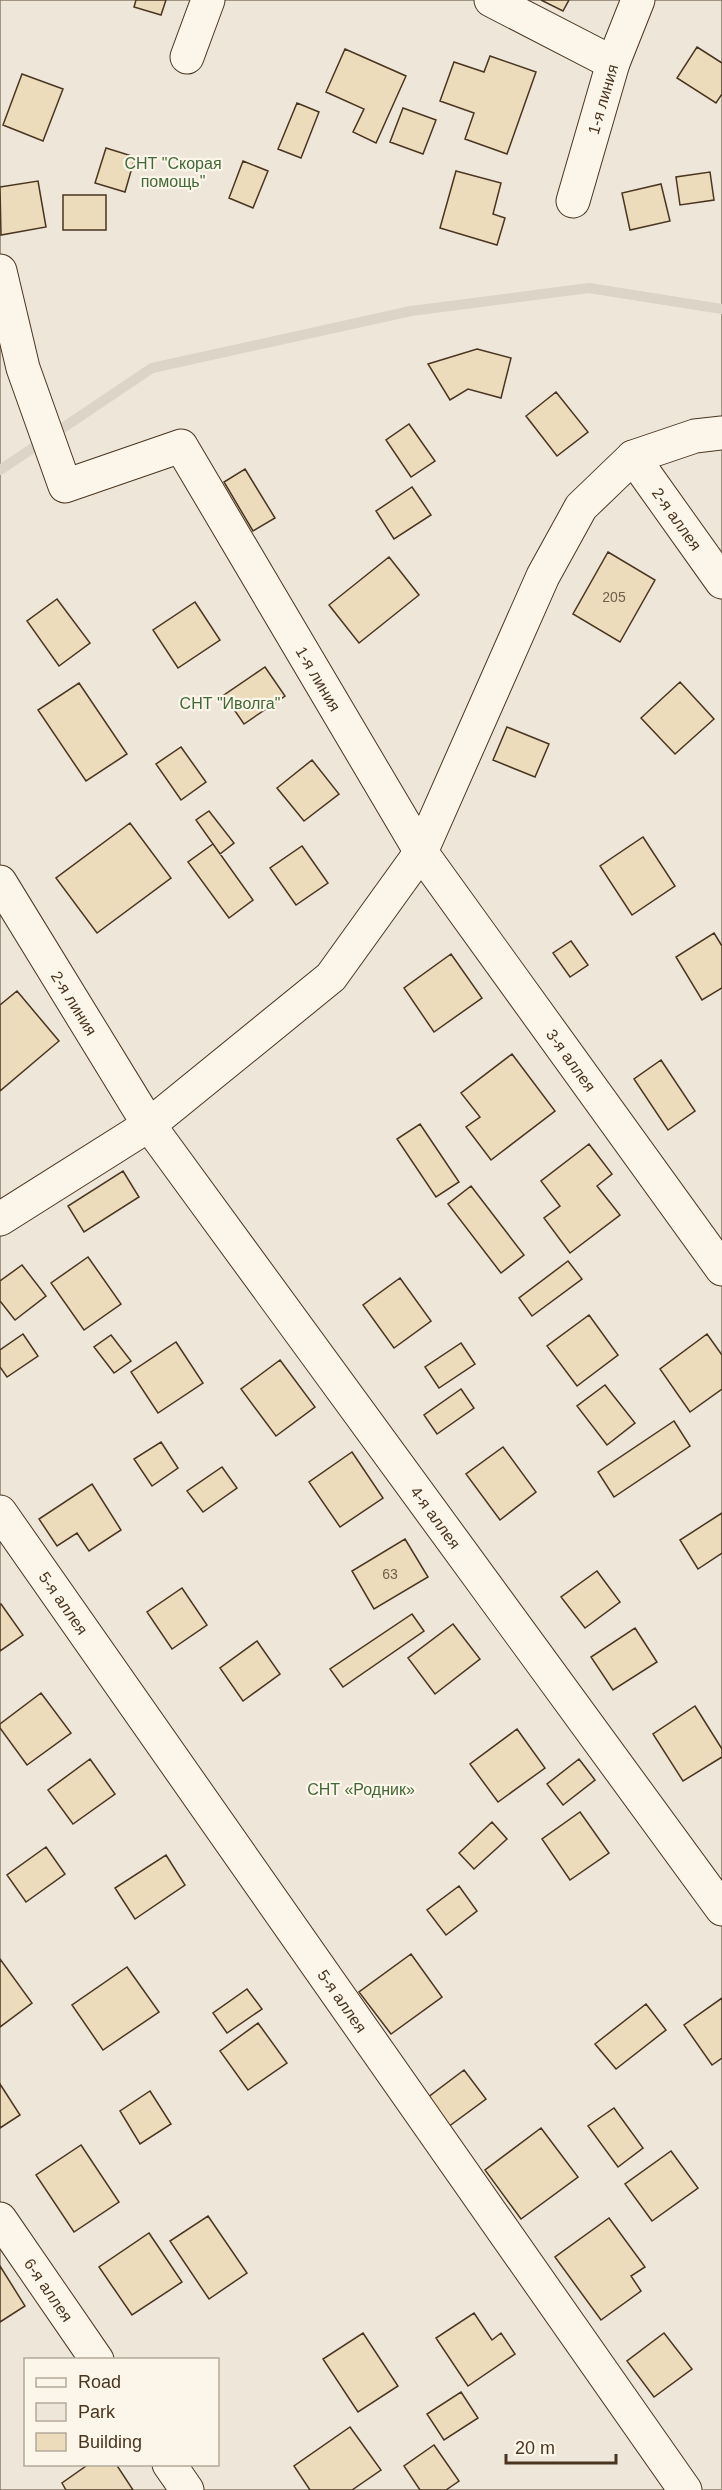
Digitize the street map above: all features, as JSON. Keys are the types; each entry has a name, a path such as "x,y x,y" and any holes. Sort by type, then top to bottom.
{"street":[{"path":"187,57 208,0"},
{"path":"492,0 613,63"},
{"name":"1-я линия","path":"573,201 613,63 638,0"},
{"name":"1-я линия","path":"0,271 23,368 65,486 181,446 421,852"},
{"path":"0,1219 149,1125 331,977 421,852 543,576 581,507 633,457 695,436 722,433"},
{"name":"2-я аллея","path":"633,457 722,582"},
{"name":"3-я аллея","path":"421,852 722,1269"},
{"name":"2-я линия","path":"0,882 149,1125"},
{"name":"4-я аллея","path":"149,1125 722,1909"},
{"name":"5-я аллея","path":"0,1512 685,2490"},
{"name":"6-я аллея","path":"0,2219 96,2358"},
{"path":"170,2466 187,2490"}],"green space":[{"name":"СНТ «Родник»","path":"0,0 722,0 722,2490 0,2490"}],"building":[{"path":"136,0 166,0 161,15 134,7"},
{"path":"541,0 569,0 563,11"},
{"path":"697,47 722,63 722,94 716,103 677,78"},
{"path":"345,49 406,76 376,143 353,132 364,109 326,92"},
{"path":"490,56 536,72 507,154 465,139 474,113 440,101 454,62 484,72"},
{"path":"22,74 63,89 43,141 3,125"},
{"path":"297,103 319,112 301,158 278,149"},
{"path":"403,108 436,120 423,154 390,142"},
{"path":"106,148 135,157 125,192 95,183"},
{"path":"243,161 268,171 253,208 229,198"},
{"path":"456,171 501,183 493,214 505,218 497,245 440,228"},
{"path":"710,172 714,200 680,205 676,177"},
{"path":"38,181 46,227 1,235 0,187"},
{"path":"661,184 670,221 630,230 622,193"},
{"path":"63,195 106,195 106,230 63,230"},
{"path":"477,349 511,358 501,398 468,389 450,400 428,364"},
{"path":"556,392 588,432 557,456 526,416"},
{"path":"409,424 435,461 411,477 386,440"},
{"path":"245,469 275,518 253,531 224,482"},
{"path":"412,487 431,515 394,539 376,511"},
{"path":"608,552 655,580 620,642 573,614"},
{"path":"389,557 419,595 359,643 329,605"},
{"path":"57,599 90,643 59,666 27,621"},
{"path":"195,602 220,640 178,668 153,630"},
{"path":"265,667 285,696 244,724 224,695"},
{"path":"680,682 714,719 675,754 641,718"},
{"path":"79,683 127,754 86,781 38,710"},
{"path":"507,727 549,744 535,777 493,760"},
{"path":"181,747 206,782 181,800 156,764"},
{"path":"312,760 339,794 304,821 277,788"},
{"path":"209,811 234,843 220,854 196,820"},
{"path":"130,823 171,878 97,933 56,878"},
{"path":"643,837 675,886 632,915 600,866"},
{"path":"213,844 253,900 229,918 188,862"},
{"path":"302,846 328,883 296,905 270,868"},
{"path":"714,933 722,946 722,988 702,1000 676,957"},
{"path":"571,941 588,965 570,977 553,953"},
{"path":"451,954 482,998 434,1032 404,988"},
{"path":"17,991 59,1041 0,1091 0,1005"},
{"path":"512,1054 555,1111 491,1160 466,1127 480,1117 461,1093"},
{"path":"661,1060 695,1111 668,1130 634,1079"},
{"path":"420,1124 459,1182 436,1197 397,1139"},
{"path":"589,1144 612,1174 597,1186 620,1215 570,1253 544,1218 560,1206 541,1181"},
{"path":"123,1171 139,1197 84,1232 68,1206"},
{"path":"471,1186 524,1255 501,1273 448,1204"},
{"path":"88,1257 121,1304 84,1330 51,1283"},
{"path":"568,1261 582,1279 532,1316 519,1298"},
{"path":"22,1265 46,1296 15,1320 0,1301 0,1281"},
{"path":"400,1278 431,1321 394,1348 363,1305"},
{"path":"589,1315 618,1355 577,1386 547,1346"},
{"path":"23,1334 38,1356 7,1377 0,1367 0,1350"},
{"path":"707,1334 722,1355 722,1389 690,1412 660,1369"},
{"path":"111,1335 131,1361 114,1373 94,1347"},
{"path":"176,1342 203,1383 158,1413 131,1372"},
{"path":"461,1343 475,1364 439,1388 425,1367"},
{"path":"280,1360 315,1407 276,1436 241,1389"},
{"path":"605,1385 635,1423 607,1445 577,1406"},
{"path":"461,1389 474,1408 437,1434 424,1415"},
{"path":"674,1421 690,1446 614,1497 598,1472"},
{"path":"161,1442 178,1468 152,1486 134,1459"},
{"path":"503,1447 536,1492 500,1520 466,1474"},
{"path":"352,1452 383,1498 340,1527 309,1482"},
{"path":"222,1467 237,1488 203,1512 187,1491"},
{"path":"92,1484 121,1530 89,1551 77,1533 57,1546 39,1519"},
{"path":"722,1513 722,1553 698,1569 680,1540"},
{"path":"405,1539 428,1577 374,1609 352,1571"},
{"path":"597,1571 620,1602 585,1628 561,1597"},
{"path":"182,1588 207,1625 172,1649 147,1612"},
{"path":"0,1605 23,1635 0,1651"},
{"path":"412,1614 424,1631 343,1687 330,1669"},
{"path":"453,1624 480,1659 435,1694 408,1658"},
{"path":"635,1628 657,1662 613,1690 591,1657"},
{"path":"257,1641 280,1674 243,1701 220,1668"},
{"path":"41,1693 71,1733 27,1765 0,1728 0,1724"},
{"path":"695,1706 722,1749 722,1757 683,1781 653,1734"},
{"path":"517,1729 545,1768 498,1802 470,1764"},
{"path":"90,1759 115,1794 73,1824 48,1790"},
{"path":"579,1759 595,1780 563,1805 547,1784"},
{"path":"580,1812 609,1853 570,1880 542,1839"},
{"path":"492,1822 507,1839 474,1869 459,1853"},
{"path":"46,1847 65,1874 26,1902 7,1875"},
{"path":"166,1855 185,1885 135,1919 115,1888"},
{"path":"459,1886 477,1911 446,1935 427,1910"},
{"path":"411,1954 442,1997 391,2034 359,1992"},
{"path":"0,1959 32,2003 0,2027"},
{"path":"127,1967 159,2012 103,2050 72,2005"},
{"path":"247,1989 262,2009 227,2033 213,2013"},
{"path":"722,1998 722,2058 712,2065 684,2025"},
{"path":"646,2004 666,2030 616,2069 595,2044"},
{"path":"258,2023 287,2063 248,2090 220,2051"},
{"path":"464,2070 486,2099 448,2127 427,2098"},
{"path":"0,2084 20,2115 0,2128"},
{"path":"150,2091 171,2124 140,2144 120,2111"},
{"path":"614,2108 643,2148 618,2167 588,2126"},
{"path":"541,2128 578,2177 521,2219 485,2170"},
{"path":"81,2145 119,2202 74,2232 36,2175"},
{"path":"671,2151 698,2188 652,2221 625,2184"},
{"path":"208,2216 247,2273 209,2299 170,2241"},
{"path":"609,2218 645,2267 631,2276 641,2291 601,2320 555,2257"},
{"path":"149,2233 182,2282 132,2315 99,2267"},
{"path":"0,2266 25,2306 0,2322"},
{"path":"474,2313 492,2340 501,2333 515,2354 468,2386 436,2338"},
{"path":"363,2333 398,2386 358,2412 323,2359"},
{"path":"664,2333 692,2369 654,2397 627,2361"},
{"path":"461,2392 478,2418 444,2440 427,2414"},
{"path":"350,2427 381,2470 352,2490 310,2490 294,2466"},
{"path":"434,2445 459,2481 446,2490 420,2490 404,2466"},
{"path":"86,2466 117,2466 133,2490 66,2490 62,2483"}],"waterway":[{"path":"0,470 152,368 411,311 589,288 722,309"}],"park label":[{"name":"СНТ \"Скорая помощь\"","path":"173,172"},
{"name":"СНТ \"Иволга\"","path":"230,703"}]}
